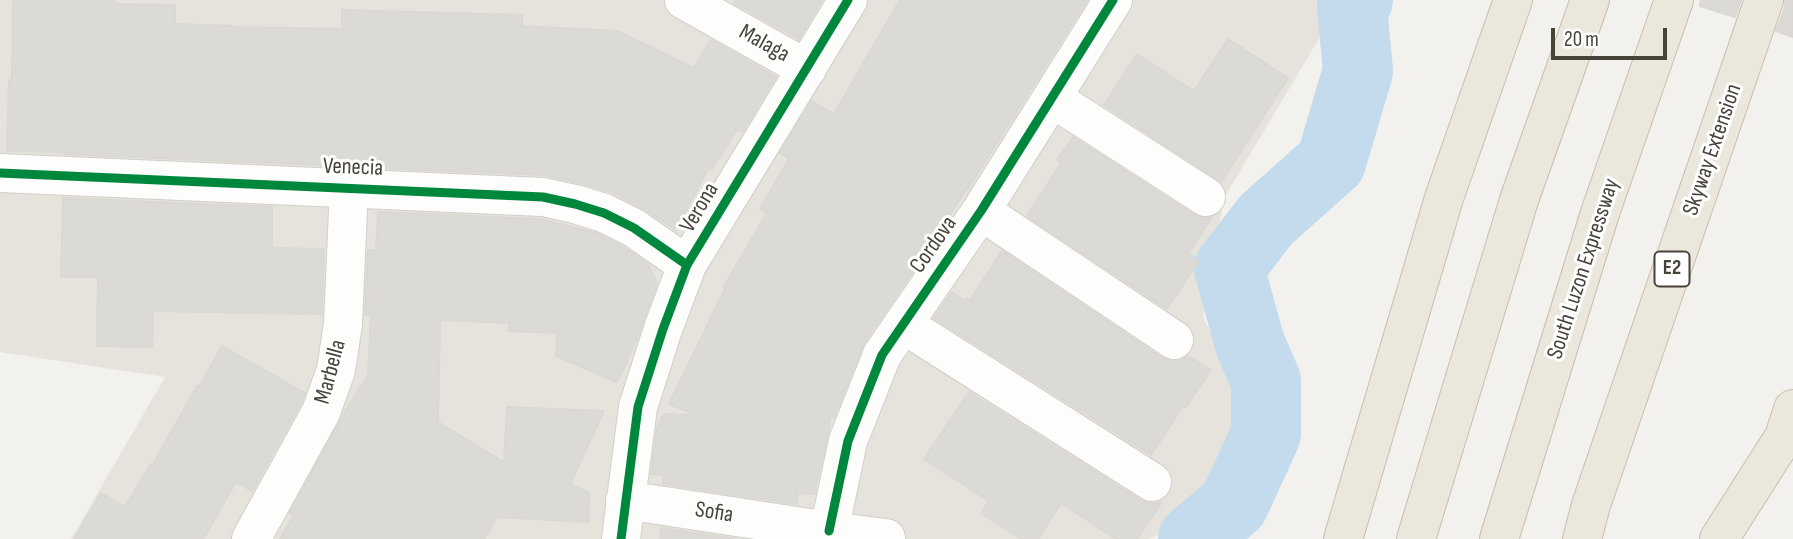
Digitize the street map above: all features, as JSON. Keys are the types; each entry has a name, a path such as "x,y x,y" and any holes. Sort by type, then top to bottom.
{"highway":[{"path":"1343,539 1444,198 1513,0"},
{"path":"1416,539 1519,200 1590,0"},
{"name":"South Luzon Expressway","path":"1499,539 1600,213 1674,0"},
{"name":"Skyway Extension","path":"1582,539 1591,505 1764,0"},
{"path":"1719,539 1784,437 1793,409"}],"street":[{"name":"Malaga","path":"684,0 807,69"},
{"name":"Verona","path":"621,539 638,407 687,265 848,0"},
{"name":"Cordova","path":"829,531 848,441 882,355 981,211 1113,0"},
{"path":"1052,97 1206,197"},
{"name":"Venecia","path":"0,173 542,197 604,213 634,228 687,265"},
{"name":"Marbella","path":"251,539 321,412 336,370 344,324 349,187"},
{"path":"981,211 1174,340"},
{"path":"903,324 1152,482"},
{"name":"Sofia","path":"625,500 886,538"}],"shaded area":[{"path":"0,0 1342,0 1224,198 1203,317 1249,408 1219,490 1171,530 1148,539 71,539 165,377 0,352"}],"building":[{"path":"13,0 115,0 115,4 175,5 175,24 233,27 342,29 342,10 522,15 522,26 617,31 694,68 711,40 776,77 742,132 737,129 712,169 709,167 676,230 614,193 544,175 7,151 9,80 12,80"},
{"path":"736,0 822,0 799,39 734,3"},
{"path":"900,0 1087,0 968,189 864,343 834,417 830,416 814,494 797,493 797,504 663,484 663,475 651,474 657,428 664,414 696,415 669,404 726,287 724,286 767,213 760,209 789,159 780,153 812,101 834,114"},
{"path":"1701,0 1741,0 1735,17 1700,6"},
{"path":"1785,0 1793,0 1793,37 1776,31"},
{"path":"1228,39 1288,78 1221,182 1104,105 1137,54 1194,91"},
{"path":"1073,137 1194,215 1204,219 1212,217 1188,254 1199,261 1167,309 1027,216 1061,163 1057,160"},
{"path":"63,198 272,207 272,248 324,249 322,314 153,311 152,347 97,346 98,277 61,277"},
{"path":"378,212 540,219 596,233 648,264 657,284 617,382 556,356 557,333 509,331 509,323 440,320 438,422 504,462 507,407 604,411 570,484 589,493 588,522 497,517 484,539 280,539 294,515 290,513 368,375 371,315 365,315 368,250 376,250"},
{"path":"1002,251 1162,358 1173,362 1188,356 1211,370 1186,407 1183,406 1151,455 934,318 952,292 965,301 967,298 970,300"},
{"path":"222,346 305,393 252,491 236,482 203,539 74,539 101,493 125,507 151,464 151,468"},
{"path":"969,392 1140,500 1150,504 1162,502 1137,539 1116,539 1061,503 1038,539 1021,539 981,513 989,501 924,459"},
{"path":"661,528 736,539 660,539"}],"waterway":[{"path":"1193,539 1234,504 1266,434 1266,381 1250,344 1229,268 1266,220 1331,162 1358,71 1352,7 1358,0"}],"cycle path":[{"path":"621,539 638,407 687,265 848,0"},
{"path":"829,531 848,441 882,355 981,211 1113,0"},
{"path":"0,173 543,197 604,213 634,228 687,265"}]}
